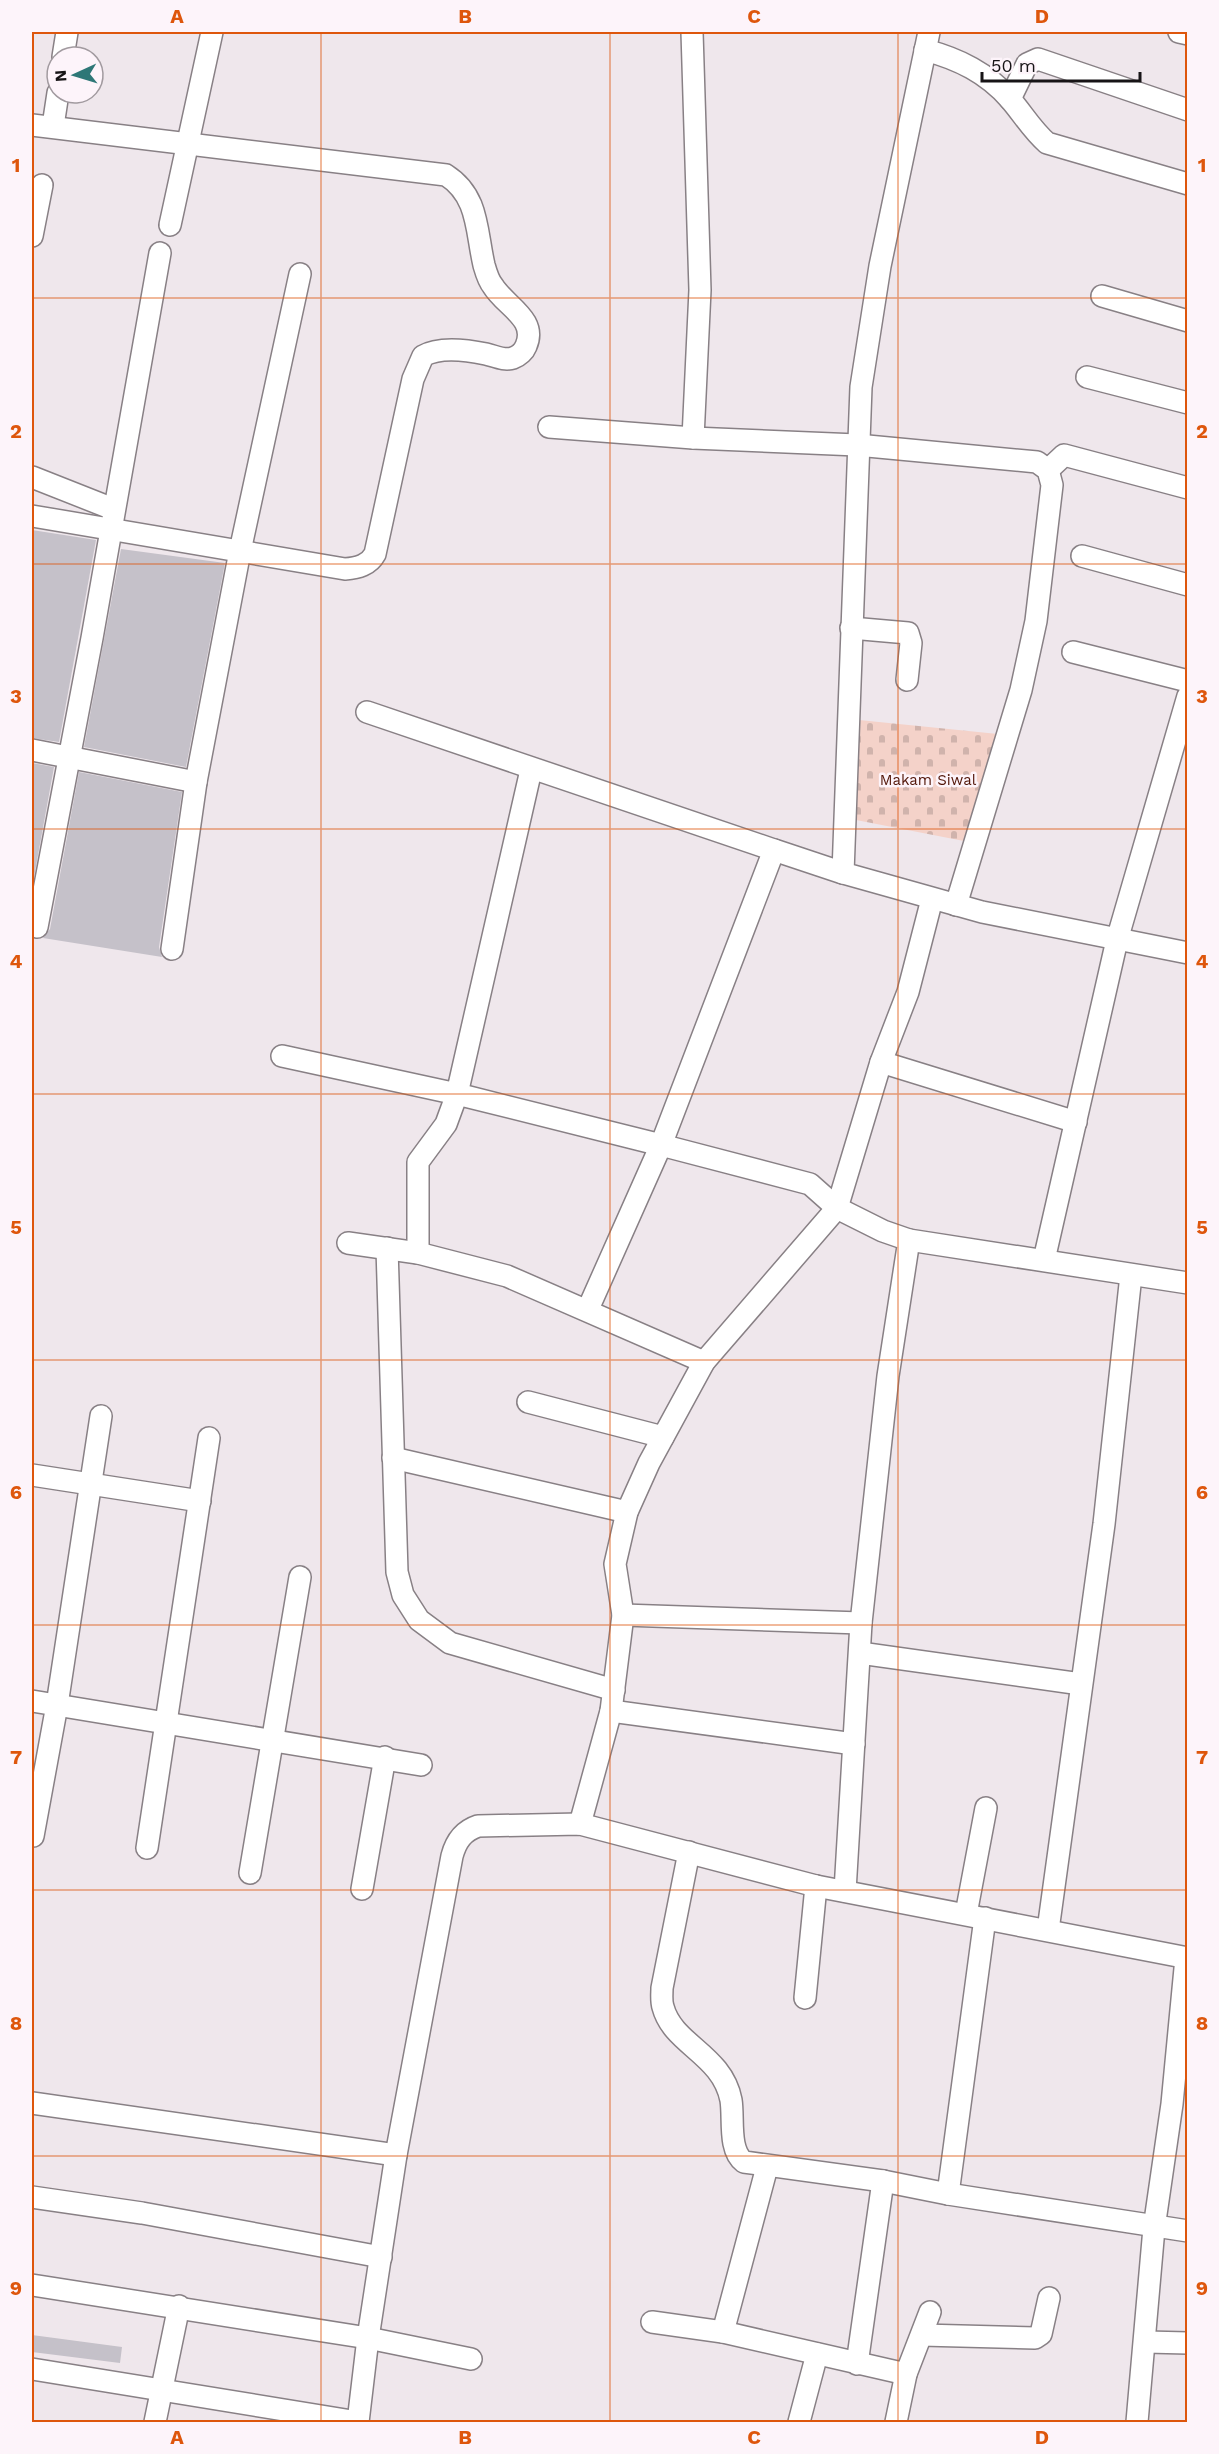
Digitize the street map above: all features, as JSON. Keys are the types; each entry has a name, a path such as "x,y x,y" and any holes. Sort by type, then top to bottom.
{"street":[{"path":"170,225 212,32"},
{"path":"692,32 699,290 693,438"},
{"path":"1179,32 1188,34"},
{"path":"843,873 857,445 861,387 880,266 927,41 950,57 982,73 1010,99 1033,130 1047,143 1188,184"},
{"path":"1010,99 1027,64 1038,59 1188,110"},
{"path":"53,126 56,105"},
{"path":"32,125 436,173 455,181 468,196 477,219 483,261 493,287 527,324 530,337 525,349 516,357 506,359 486,354 430,352 417,364 372,559 356,568 345,569 32,516"},
{"path":"32,236 42,185"},
{"path":"37,927 160,253"},
{"path":"172,949 196,782 240,551 300,274"},
{"path":"1102,296 1188,321"},
{"path":"1087,377 1188,403"},
{"path":"549,427 693,438 857,445 1037,462 1048,470 1052,485 1036,621 1018,699 956,905"},
{"path":"1048,470 1064,455 1188,488"},
{"path":"32,477 112,509"},
{"path":"1082,556 1188,585"},
{"path":"851,628 908,633 911,643 907,680"},
{"path":"1073,652 1188,681"},
{"path":"1044,1260 1117,940 1180,752 1188,696"},
{"path":"366,712 531,770 843,873 956,905 1188,953"},
{"path":"32,750 196,782"},
{"path":"418,1253 418,1162 446,1124 457,1094 531,770"},
{"path":"588,1309 661,1145 774,850"},
{"path":"573,1823 612,1701 623,1615 615,1564 627,1512 663,1437 704,1362 837,1208 880,1062 908,992 932,899"},
{"path":"282,1056 457,1094 810,1184 837,1208 883,1231 909,1240 1188,1283"},
{"path":"880,1062 1076,1122"},
{"path":"845,1891 861,1623 888,1376 909,1240"},
{"path":"348,1243 418,1253 507,1276 588,1309 704,1362"},
{"path":"387,1248 398,1583 406,1601 419,1620 450,1643 612,1701 854,1744"},
{"path":"1048,1930 1104,1524 1131,1275"},
{"path":"528,1402 663,1437"},
{"path":"33,1836 57,1705 101,1416"},
{"path":"147,1848 209,1438"},
{"path":"393,1458 627,1512"},
{"path":"32,1475 200,1501"},
{"path":"250,1873 300,1577"},
{"path":"623,1615 861,1623"},
{"path":"860,1653 1081,1684"},
{"path":"32,1701 272,1741 385,1757 421,1765"},
{"path":"362,1889 385,1757"},
{"path":"948,2194 986,1808"},
{"path":"32,2369 163,2388 358,2422 368,2338 396,2155 455,1844 470,1829 478,1826 573,1823 816,1886 1187,1958 1172,2104 1154,2228 1146,2342 1137,2422"},
{"path":"689,1852 662,1988 663,2007 680,2034 705,2055 719,2072 730,2097 735,2145 739,2158 749,2165 883,2181 1154,2228 1188,2231"},
{"path":"805,1998 816,1886"},
{"path":"32,2103 396,2155"},
{"path":"723,2332 767,2167"},
{"path":"857,2364 883,2181"},
{"path":"32,2197 142,2213 381,2257"},
{"path":"32,2284 368,2338 471,2359"},
{"path":"922,2335 1035,2338 1041,2334 1049,2298"},
{"path":"155,2422 178,2306"},
{"path":"896,2422 906,2374 930,2312"},
{"path":"652,2322 723,2332 906,2374"},
{"path":"1146,2342 1188,2343"},
{"path":"799,2422 817,2354"}],"green space":[{"name":"Makam Siwal","path":"859,720 998,734 969,842 856,820"}],"building":[{"path":"32,530 96,540 59,742 32,738"},
{"path":"121,549 225,563 186,767 84,747"},
{"path":"32,763 54,767 32,888"},
{"path":"79,772 182,792 159,947 162,957 43,938 50,929"},
{"path":"32,2335 122,2347 120,2363 32,2352"}]}
